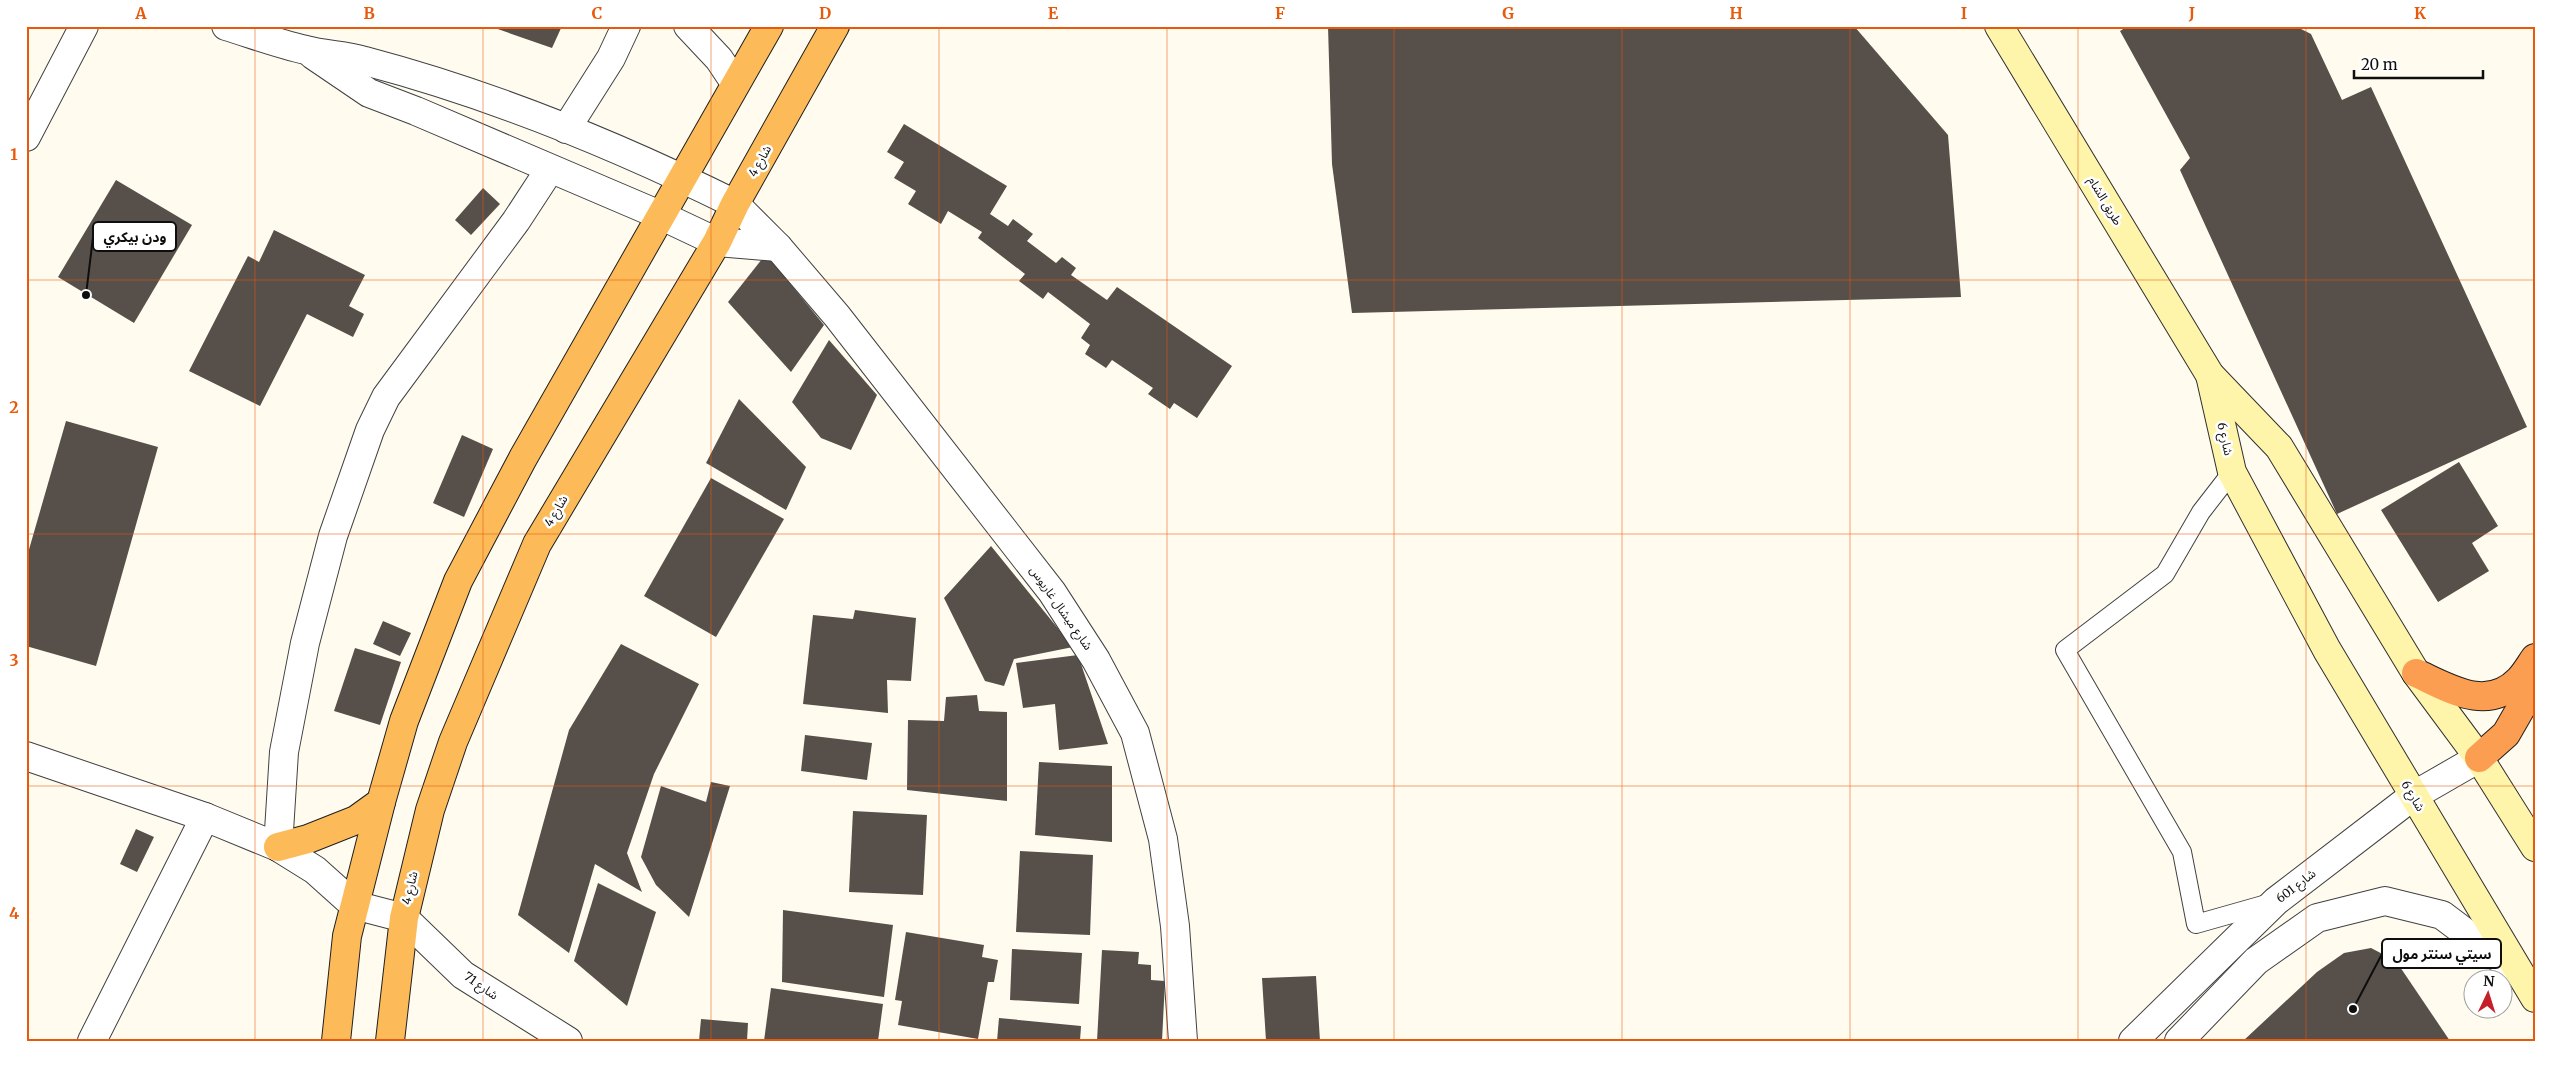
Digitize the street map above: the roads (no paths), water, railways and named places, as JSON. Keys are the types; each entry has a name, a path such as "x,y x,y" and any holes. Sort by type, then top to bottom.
{"highway":[{"path":"336,1041 347,936 381,802 404,722 458,581 523,458 684,179 735,83 769,26"},
{"name":"شارع 4","path":"390,1041 404,918 430,810 453,742 537,544 717,242 735,204 835,26"},
{"path":"2416,673 2459,693 2474,697 2493,695 2508,689 2520,680 2535,658"},
{"path":"2479,758 2506,734 2525,701 2535,675"},
{"path":"278,847 308,839 356,820 381,802"}],"main road":[{"name":"طريق الشام","path":"1999,26 2210,375"},
{"name":"شارع 6","path":"2210,375 2232,472 2327,650 2535,998"},
{"name":"شارع 6","path":"2210,375 2279,447 2416,673 2479,758 2535,848"}],"street":[{"path":"26,137 84,26"},
{"path":"226,26 306,50 369,93 662,216 717,242 778,247"},
{"path":"566,129 611,58 626,26"},
{"path":"688,26 719,59 735,83"},
{"name":"شارع ميشال غاريوس","path":"306,50 364,60 429,80 566,129 684,179 735,204 778,247 837,316 1052,592 1096,660 1135,733 1164,840 1175,926 1183,1041"},
{"path":"278,847 284,752 305,643 333,536 370,430 386,397 521,214 550,169"},
{"path":"26,756 205,817 278,847 315,870 354,905 404,918"},
{"name":"شارع 601","path":"2133,1041 2276,901 2413,796 2479,758"},
{"path":"92,1041 205,817"},
{"path":"2179,1041 2256,961 2317,918 2384,901 2442,915 2519,974"},
{"name":"شارع 71","path":"404,918 463,975 568,1041"}],"lane":[{"path":"2232,472 2201,512 2165,574 2065,650 2182,852 2196,924 2276,901"},
{"path":"2519,974 2535,1010"}],"place":[{"name":"ودن بيكري","path":"86,295"},
{"name":"سيتي سنتر مول","path":"2353,1009"}]}
